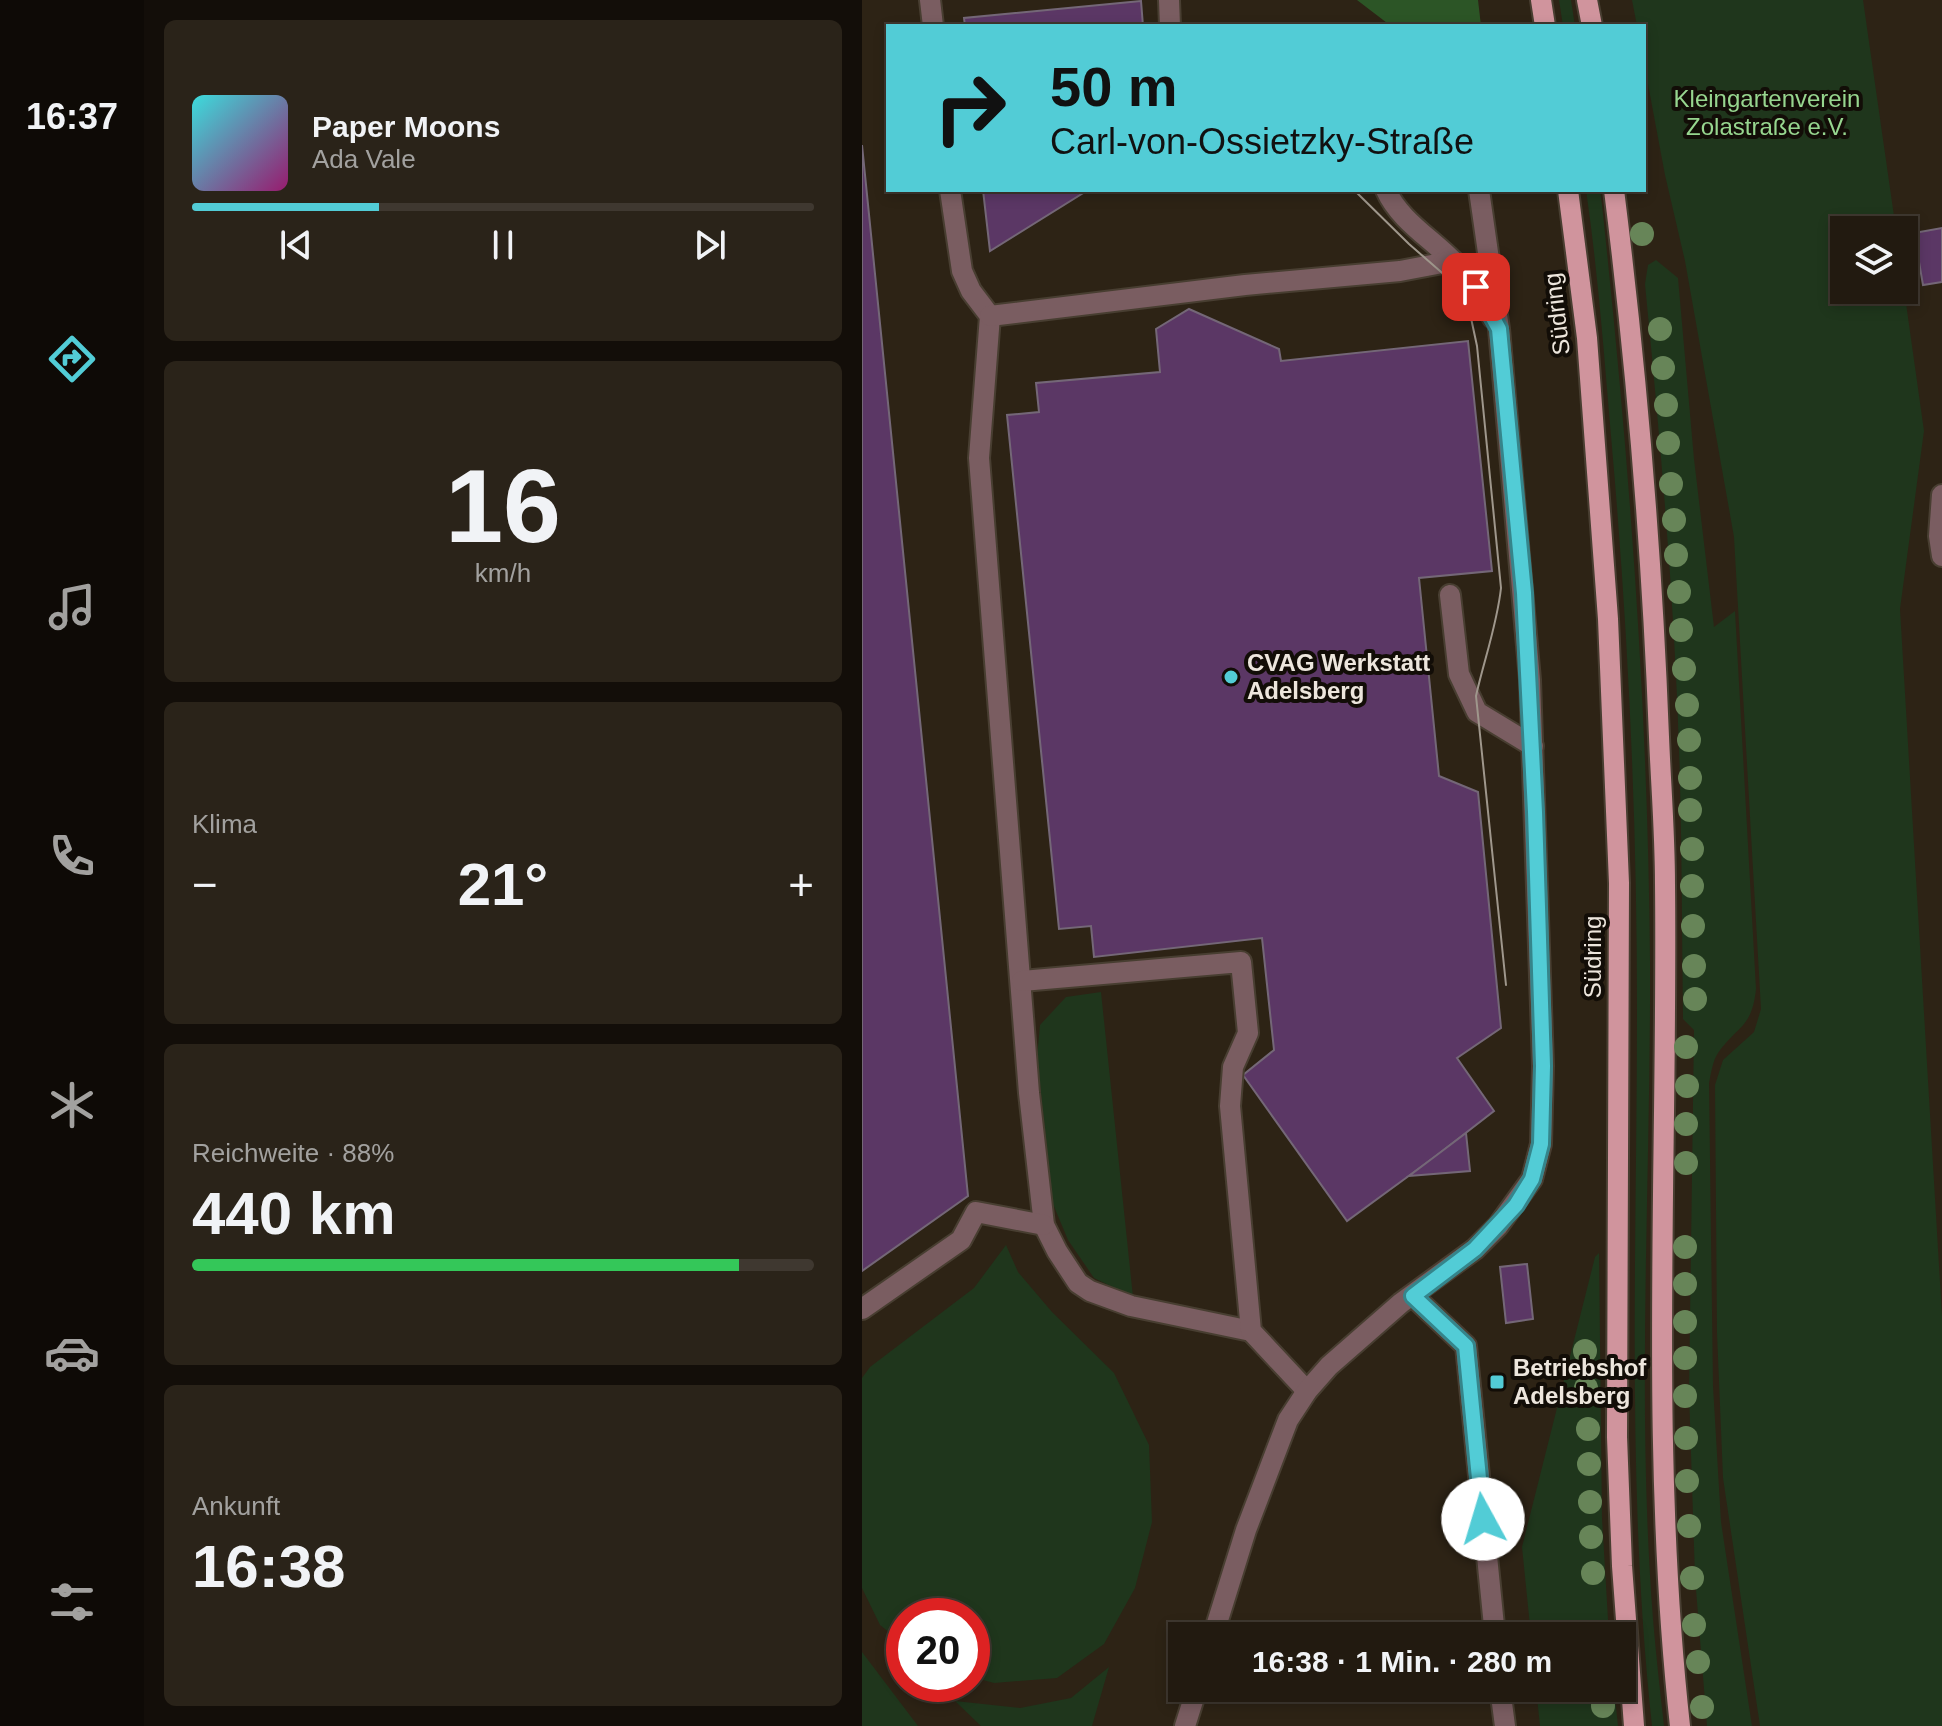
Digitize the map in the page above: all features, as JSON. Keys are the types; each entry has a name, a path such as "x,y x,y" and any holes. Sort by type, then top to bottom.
{"main road":[{"path":"1541,0 1545,24"},
{"path":"1587,0 1592,24"},
{"name":"Südring","path":"1568,192 1587,338 1608,619 1619,883 1617,1437 1622,1566 1634,1726"},
{"path":"1614,192 1632,332 1656,665 1665,881 1662,1438 1666,1562 1680,1726"}],"street":[{"path":"930,0 933,24"},
{"path":"1169,0 1170,24"},
{"path":"950,192 962,271 971,291 990,316 979,458 1030,1108 1044,1225 1078,1283 1090,1291 1131,1306 1251,1331 1307,1391"},
{"path":"1387,192 1397,208 1476,287 1499,329"},
{"path":"1217,1622 1251,1517 1288,1420 1307,1391 1329,1366 1475,1249 1516,1205 1532,1179 1541,1144 1543,1078 1533,746 1524,593 1499,329 1479,192"},
{"path":"990,316 1245,285 1400,271 1453,261"},
{"path":"1942,495 1939,536 1942,556"},
{"path":"1450,595 1459,674 1477,712 1533,746"},
{"path":"1022,981 1241,962 1248,1033 1233,1067 1230,1106 1251,1331"},
{"path":"862,1309 961,1240 976,1212 1044,1225"},
{"path":"1413,1296 1466,1346 1494,1622"},
{"path":"1185,1726 1193,1702"},
{"path":"1502,1702 1505,1726"}],"green space":[{"path":"1357,0 1478,0 1481,24 1388,24"},
{"path":"1559,0 1571,0 1575,24 1563,24"},
{"name":"Kleingartenverein Zolastraße e.V.","path":"1632,0 1863,0 1894,216 1830,216 1830,304 1906,304 1924,431 1900,609 1942,1316 1942,1726 1760,1726 1723,1478 1717,1333 1715,1085 1723,1060 1754,1032 1761,1009 1734,537 1685,261 1646,74 1646,24 1637,24"},
{"path":"1586,192 1600,192 1602,205 1629,488 1641,677 1650,961 1646,1455 1653,1619 1664,1726 1652,1726 1639,1547 1635,1367 1635,865 1627,650"},
{"path":"1656,260 1678,278 1694,459 1714,627 1735,611 1756,989 1747,1019 1716,1056 1709,1083 1713,1386 1721,1522 1752,1726 1707,1726 1695,1577 1689,1392 1694,1030 1683,1019 1681,812 1675,657 1645,284 1648,265"},
{"path":"1101,992 1133,1297 1094,1278 1068,1240 1053,1204 1037,1057 1040,1025 1066,997"},
{"path":"1006,1245 1018,1272 1052,1312 1114,1373 1149,1445 1152,1522 1135,1588 1104,1644 1057,1678 990,1682 990,1598 886,1598 886,1630 880,1625 862,1588 862,1378 870,1367 974,1288"},
{"path":"1599,1253 1602,1518 1608,1622 1530,1622 1522,1547 1595,1257"},
{"path":"862,1652 886,1684 886,1702 900,1702 918,1726 862,1726"},
{"path":"1109,1667 1092,1726 981,1726 956,1702 1020,1708 1071,1698"},
{"path":"1537,1702 1615,1702 1618,1726 1540,1726"}],"building":[{"path":"1141,1 1143,24 965,24 964,18"},
{"path":"862,145 968,1196 862,1271"},
{"path":"983,192 1085,192 990,251"},
{"path":"1942,228 1942,282 1923,285 1918,232"},
{"name":"CVAG Werkstatt Adelsberg","path":"1189,309 1279,349 1281,361 1468,341 1492,571 1419,578 1439,776 1478,792 1501,1028 1457,1058 1494,1111 1347,1221 1243,1075 1274,1050 1262,938 1094,957 1091,926 1059,929 1007,415 1039,412 1036,383 1160,372 1156,329"},
{"path":"1466,1133 1470,1171 1409,1176"},
{"path":"1527,1264 1533,1319 1506,1323 1500,1267"}],"tram line":[{"path":"1356,192 1448,278 1471,318 1477,346 1501,588 1476,696 1506,985"}],"place":[{"name":"CVAG Werkstatt Adelsberg","path":"1231,677"},
{"name":"Betriebshof Adelsberg","path":"1497,1382"}],"route":[{"path":"1476,287 1499,329 1524,593 1530,680 1543,1066 1541,1144 1532,1179 1516,1205 1475,1249 1413,1296 1466,1346 1483,1519"}]}
